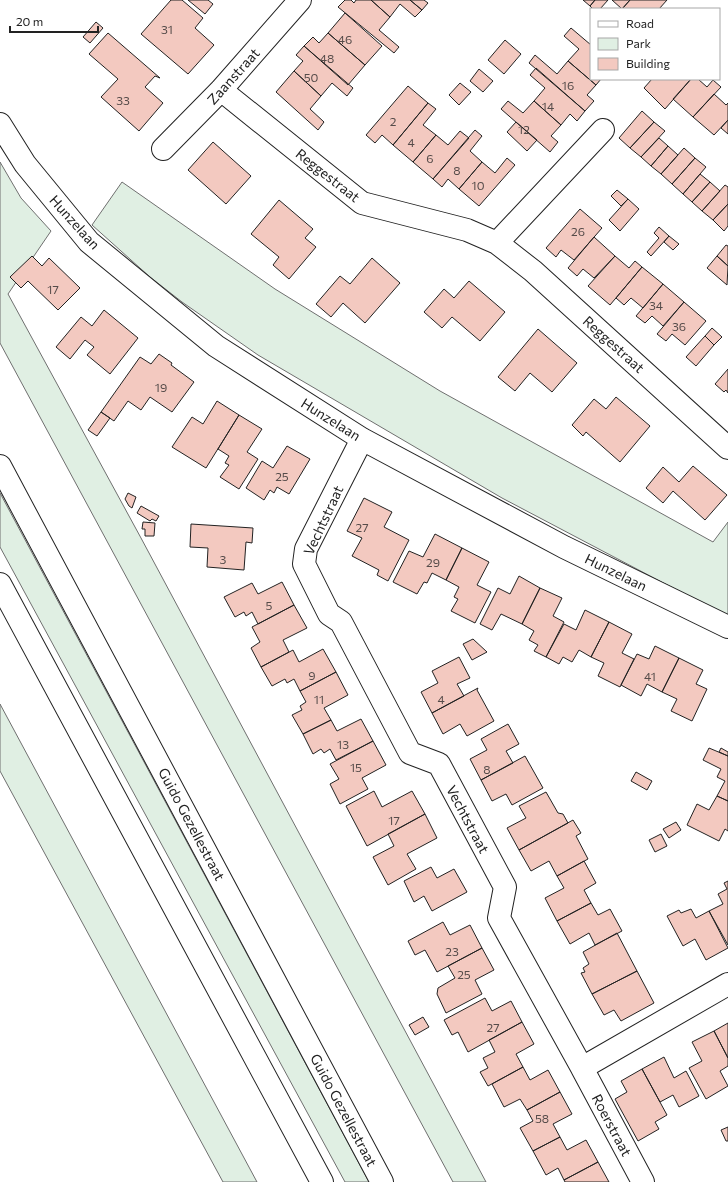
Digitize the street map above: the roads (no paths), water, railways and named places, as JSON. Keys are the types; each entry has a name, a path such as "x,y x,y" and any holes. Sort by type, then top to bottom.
{"street":[{"name":"Zaanstraat","path":"163,149 221,90 300,0"},
{"name":"Reggestraat","path":"221,90 362,203 466,230 497,243 533,271 728,448"},
{"name":"Hunzelaan","path":"0,124 25,164 89,242 216,346 362,439 564,547 728,627"},
{"path":"497,243 603,130"},
{"name":"Vechtstraat","path":"362,439 306,549 304,564 329,614 341,622 410,753 439,764 505,887 499,918 582,1068"},
{"name":"Guido Gezellestraat","path":"0,466 382,1182"},
{"path":"0,584 322,1182"},
{"path":"582,1068 728,984"},
{"name":"Roerstraat","path":"582,1068 643,1182"}]}
